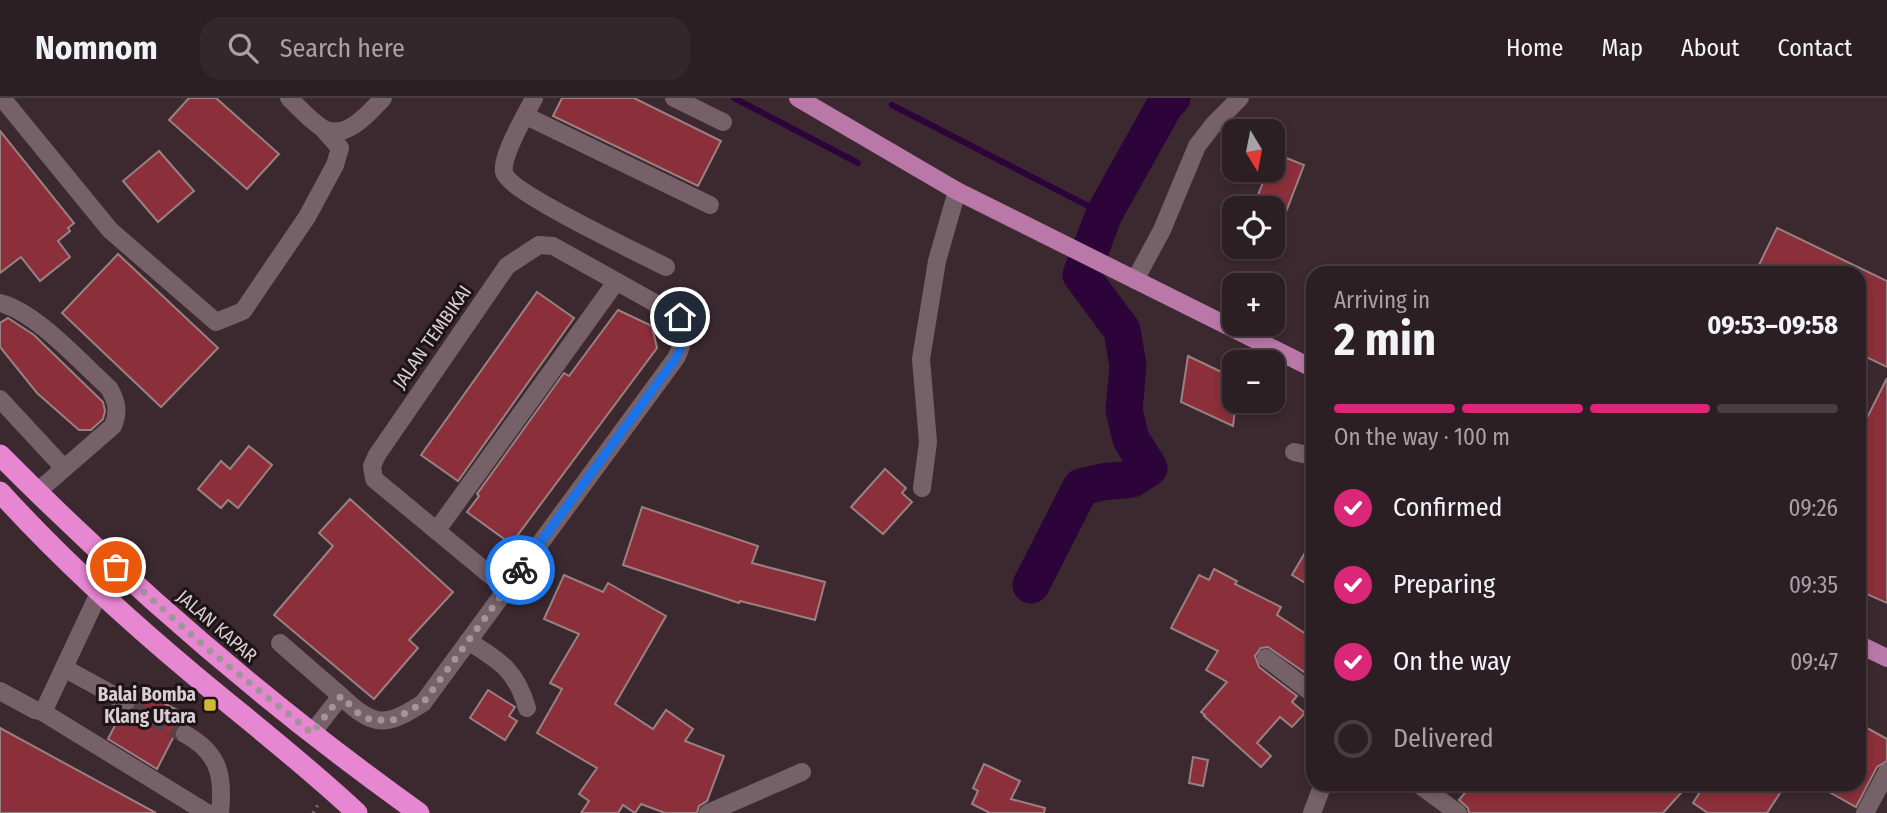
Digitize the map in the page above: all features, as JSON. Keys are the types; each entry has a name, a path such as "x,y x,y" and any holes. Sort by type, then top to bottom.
{"highway":[{"name":"JALAN KAPAR","path":"0,455 187,632 312,733 419,813"},
{"path":"0,492 45,542 193,675 292,754 357,813"}],"main road":[{"path":"798,98 957,191 1306,365"},
{"path":"1866,648 1887,658"}],"street":[{"path":"3,105 110,230 216,321 243,311 307,217 335,165 340,148 289,98"},
{"path":"324,130 338,131 354,126 383,98"},
{"path":"534,98 506,158 503,170 506,179 539,202 666,267"},
{"path":"674,98 723,122"},
{"path":"1135,280 1162,230 1196,146 1240,98"},
{"path":"526,117 710,205"},
{"path":"922,488 928,442 922,359 937,261 957,191"},
{"name":"JALAN TEMBIKAI","path":"437,530 374,479 372,466 507,266 539,245 553,246 616,282"},
{"path":"280,643 359,714 371,720 393,720 423,703 468,641 507,589 676,358 683,346 684,332 680,317 616,282 437,530 507,589"},
{"path":"0,303 17,308 34,320 109,388 116,401 118,414 113,426 37,492"},
{"path":"0,398 63,467"},
{"path":"1294,452 1306,455"},
{"path":"41,711 45,708 100,591"},
{"path":"468,641 505,664 523,695 527,708"},
{"path":"1266,658 1306,689"},
{"path":"64,668 126,702"},
{"path":"0,691 41,711 207,813"},
{"path":"312,733 341,696"},
{"path":"185,734 209,751 215,762 220,783 220,813"},
{"path":"708,813 802,772"},
{"path":"1865,813 1887,772"},
{"path":"1312,813 1320,791"},
{"path":"1428,791 1458,813"}],"building":[{"path":"189,98 216,98 279,154 247,189 169,120"},
{"path":"562,98 634,98 721,141 698,186 553,116"},
{"path":"0,131 74,223 68,228 70,231 58,241 70,257 40,281 21,257 0,273"},
{"path":"159,151 194,191 158,222 123,181"},
{"path":"1285,157 1304,165 1286,212 1285,196 1258,196 1263,182 1285,182"},
{"path":"1777,228 1856,266 1758,266"},
{"path":"118,254 218,348 161,407 62,313"},
{"path":"1866,271 1887,281 1887,367 1866,357"},
{"path":"537,292 574,318 458,481 421,455"},
{"path":"618,310 652,326 657,348 511,544 467,512 479,496 477,494 564,373 569,376"},
{"path":"8,318 34,335 103,402 103,419 91,430 79,430 37,393 0,347 0,323"},
{"path":"1188,356 1222,372 1222,413 1235,413 1233,426 1181,402"},
{"path":"1887,378 1887,603 1866,594 1866,420"},
{"path":"249,446 272,465 238,508 228,500 221,508 198,489 221,461 230,469"},
{"path":"885,469 906,488 902,493 912,502 883,534 851,507"},
{"path":"350,499 453,592 409,640 418,648 374,699 274,615 333,546 319,533"},
{"path":"642,507 758,546 752,563 825,582 815,620 740,601 739,603 623,565"},
{"path":"1306,551 1306,583 1292,575"},
{"path":"1214,569 1237,581 1235,584 1281,607 1277,615 1306,634 1304,672 1268,647 1261,648 1255,656 1259,667 1297,696 1292,702 1305,713 1292,727 1280,717 1257,743 1271,756 1261,767 1201,712 1227,682 1206,670 1218,651 1171,628 1199,575 1209,580"},
{"path":"564,575 603,592 608,583 666,616 615,704 653,729 666,710 693,729 685,741 724,756 707,801 699,806 697,813 665,813 641,804 635,813 623,805 618,813 581,813 589,801 579,794 597,768 537,733 562,689 550,683 579,634 544,619"},
{"path":"135,688 185,714 175,729 157,769 108,739 122,712 131,712 136,707 137,701 132,693"},
{"path":"488,690 515,707 509,716 517,721 505,740 470,718"},
{"path":"1866,727 1887,739 1887,761 1877,767 1866,788"},
{"path":"0,728 156,813 0,813"},
{"path":"1193,757 1208,760 1203,786 1189,783"},
{"path":"984,764 1020,781 1011,799 1045,808 1044,813 990,813 972,804 978,791 973,788"},
{"path":"1466,791 1683,791 1663,813 1469,813 1468,808 1459,800"},
{"path":"1701,791 1781,791 1767,813 1708,813 1693,803"},
{"path":"1827,791 1864,791 1856,807"}],"waterway":[{"path":"734,98 858,163"},
{"path":"1031,585 1081,487 1132,479 1149,468 1131,439 1124,410 1128,366 1122,330 1081,275 1104,214 1165,105 1172,98"},
{"path":"892,105 1104,214"}],"tunnel":[{"path":"126,702 185,734"}],"way so far":[{"path":"116,567 187,632 312,733 341,696 359,714 371,720 393,720 423,703 520,570"}],"place":[{"name":"Balai Bomba Klang Utara","path":"210,705"}],"route":[{"path":"520,570 676,358 683,346 684,332 680,317"}]}
